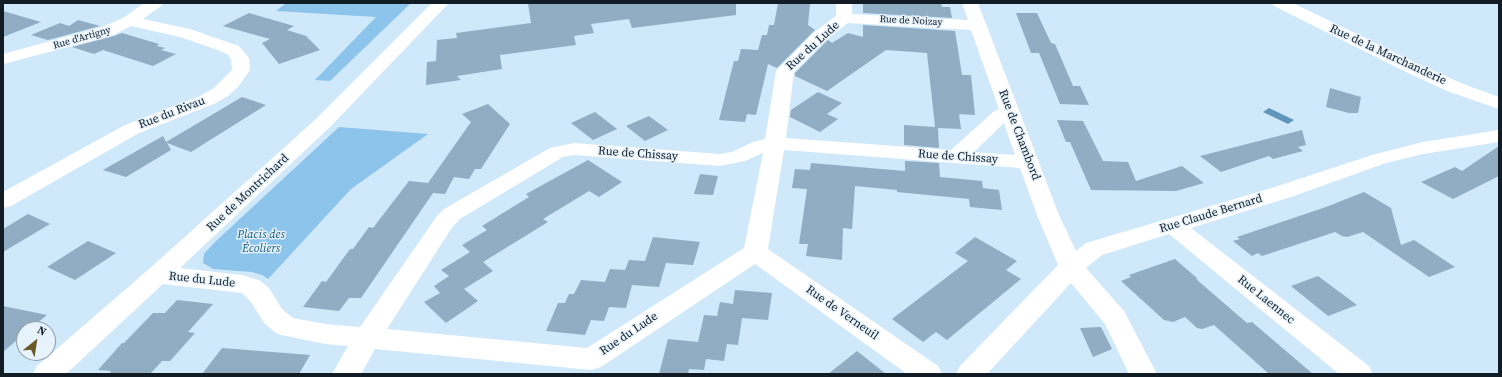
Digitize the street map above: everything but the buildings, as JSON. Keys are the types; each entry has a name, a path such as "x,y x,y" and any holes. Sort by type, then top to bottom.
{"street":[{"name":"Rue d'Artigny","path":"4,57 96,36 120,27 155,3"},
{"name":"Rue de Montrichard","path":"47,374 158,275 323,123 441,3"},
{"name":"Rue de Chambord","path":"970,3 1048,215 1071,267 1115,318 1143,374"},
{"name":"Rue de la Marchanderie","path":"1280,3 1410,67 1461,89 1499,103"},
{"name":"Rue du Lude","path":"158,275 250,286 260,295 273,316 286,327 325,334 368,337 593,367 643,324 755,252 775,143 785,71 844,10"},
{"name":"Rue de Noizay","path":"844,10 977,25"},
{"name":"Rue du Rivau","path":"3,201 132,129 207,100 221,92 231,83 240,70 240,58 233,50 224,46 184,33 129,21"},
{"path":"956,157 1000,116 1010,112"},
{"name":"Rue Claude Bernard","path":"970,374 1071,267 1094,250 1283,192 1379,159 1423,148 1499,136"},
{"name":"Rue de Chissay","path":"346,374 368,337 445,221 452,214 552,153 574,149 720,160 738,157 760,146 775,143 1029,162"},
{"name":"Rue Laennec","path":"1172,225 1359,374"},
{"name":"Rue de Verneuil","path":"755,252 928,374"}],"green space":[{"path":"286,3 411,3 330,81 315,80 376,17 276,11"},
{"name":"Placis des Écoliers","path":"339,127 428,134 351,189 268,279 262,275 252,272 213,269 203,263 204,254 215,242"}],"shaded area":[{"path":"1269,108 1294,120 1288,124 1263,112"}]}
